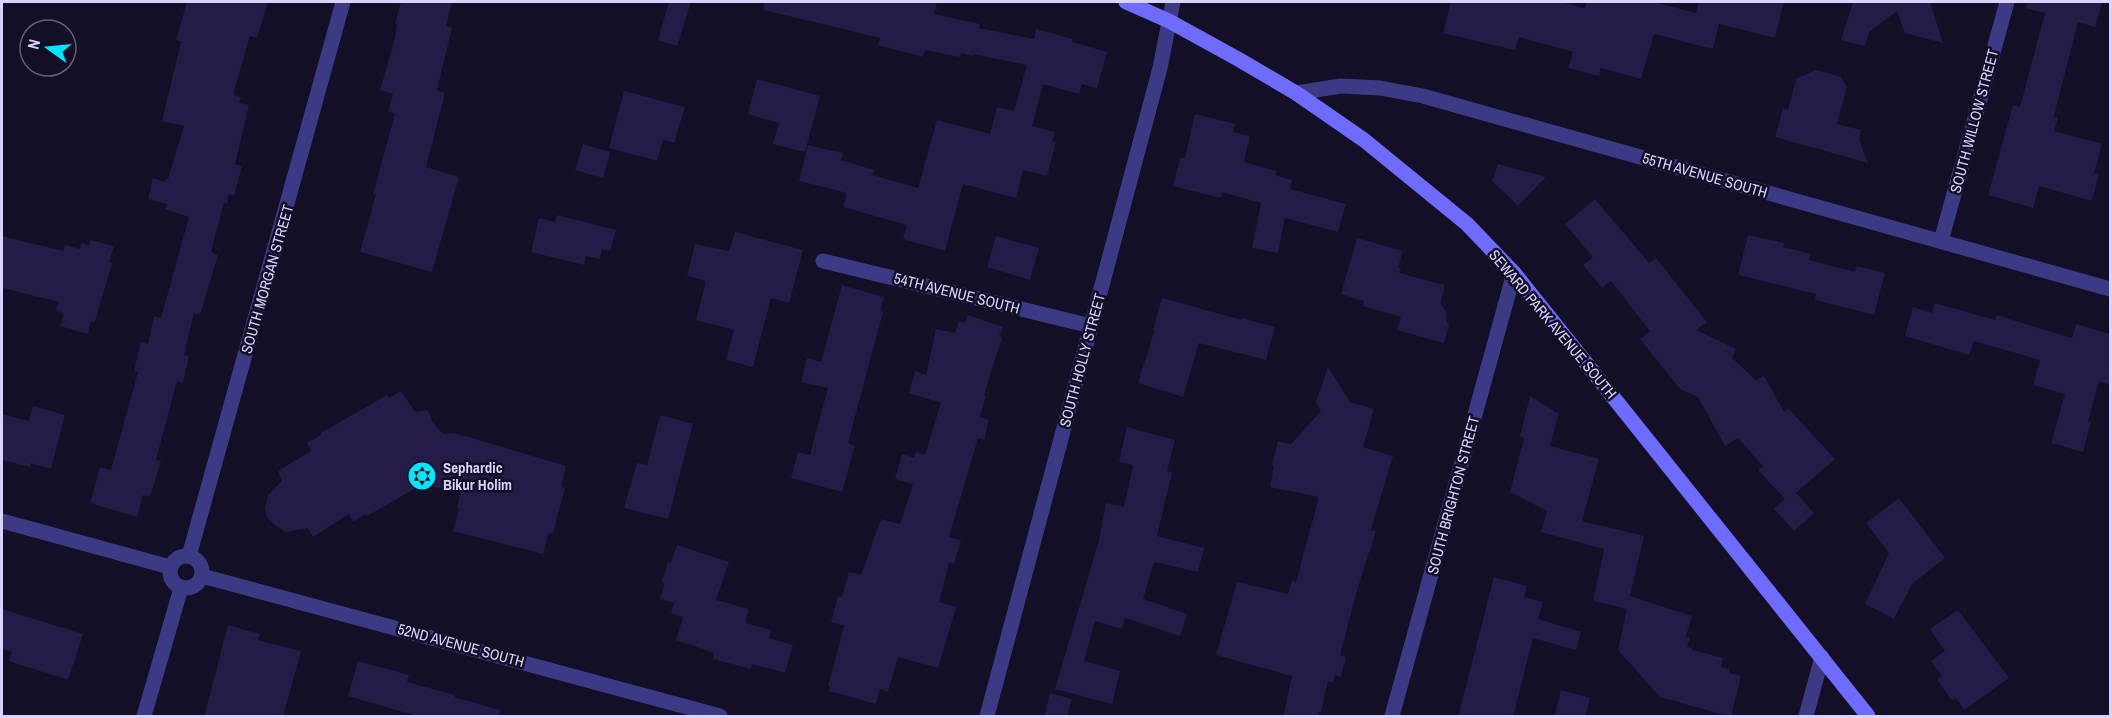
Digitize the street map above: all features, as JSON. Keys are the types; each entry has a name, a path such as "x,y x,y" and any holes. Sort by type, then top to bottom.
{"main road":[{"name":"SEWARD PARK AVENUE SOUTH","path":"1126,2 1169,21 1296,93 1364,140 1459,217 1514,273 1868,717"}],"street":[{"name":"SOUTH MORGAN STREET","path":"189,556 343,2"},
{"name":"SOUTH HOLLY STREET","path":"987,717 1161,69 1173,2"},
{"name":"SOUTH WILLOW STREET","path":"1941,241 2007,2"},
{"name":"55TH AVENUE SOUTH","path":"1296,93 1341,86 1380,88 1423,96 2110,289"},
{"name":"54TH AVENUE SOUTH","path":"823,261 1092,326"},
{"name":"SOUTH BRIGHTON STREET","path":"1392,717 1514,273"},
{"path":"2,521 170,567"},
{"path":"180,556 189,556 200,563 202,576 194,586 181,588 171,580 170,567 180,556"},
{"name":"52ND AVENUE SOUTH","path":"202,576 720,717"},
{"path":"144,717 181,588"},
{"path":"1806,717 1822,657"}],"building":[{"path":"187,2 268,2 257,38 250,36 233,95 241,97 239,103 249,105 235,164 242,166 234,196 229,194 227,204 224,203 211,252 218,255 200,315 194,313 184,355 189,356 183,383 177,381 156,460 161,461 150,497 143,495 137,517 90,503 100,467 111,470 138,372 134,371 141,342 148,344 154,316 161,318 189,217 165,209 167,204 148,199 153,178 165,182 168,179 184,126 162,121 181,42 176,40"},
{"path":"401,2 452,2 446,26 452,28 437,90 445,93 426,167 459,177 432,272 360,252 395,114 388,111 393,94 380,90 394,42 397,25 395,24"},
{"path":"669,2 691,2 677,46 658,40"},
{"path":"765,2 937,2 934,14 980,24 979,28 1034,39 1036,29 1073,39 1072,42 1107,52 1097,88 1082,84 1079,94 1043,84 1032,126 1055,132 1052,141 1056,142 1047,176 1023,170 1016,198 963,184 945,251 903,239 907,225 843,207 847,193 799,181 808,145 843,153 841,160 874,170 872,175 918,188 937,120 990,134 997,107 1014,111 1027,65 974,54 973,56 961,53 960,57 925,50 923,57 878,45 880,38 764,10"},
{"path":"1451,2 1561,2 1585,8 1587,2 1654,2 1696,13 1699,2 1784,2 1775,38 1719,24 1713,49 1654,34 1641,79 1601,68 1599,76 1568,68 1573,52 1519,37 1515,50 1443,33"},
{"path":"1853,2 1930,2 1943,43 1905,33 1897,11 1869,32 1865,46 1841,40"},
{"path":"2027,2 2102,2 2095,27 2078,22 2054,116 2058,118 2054,131 2102,144 2094,173 2099,174 2092,201 2039,186 2033,208 1988,195 2013,105 2020,107 2045,13 2026,8"},
{"path":"1816,70 1841,77 1847,87 1837,124 1861,130 1859,139 1868,163 1775,137 1783,108 1788,110 1796,79"},
{"path":"757,79 820,96 805,152 773,144 779,123 748,114"},
{"path":"624,91 685,107 674,143 663,140 657,161 609,148"},
{"path":"1195,114 1235,124 1233,132 1250,136 1244,162 1277,171 1275,175 1292,180 1290,189 1346,204 1338,232 1285,218 1278,253 1252,248 1261,203 1222,192 1221,198 1173,186 1180,158 1185,158"},
{"path":"583,144 610,152 603,178 575,170"},
{"path":"1498,164 1546,177 1518,206 1492,181"},
{"path":"1595,199 1649,263 1656,258 1707,322 1696,330 1736,349 1732,358 1756,380 1764,376 1784,412 1788,408 1835,459 1796,493 1814,513 1794,531 1774,509 1785,499 1758,470 1763,466 1738,438 1725,446 1698,397 1680,389 1640,339 1650,331 1611,281 1602,288 1583,265 1593,257 1565,224"},
{"path":"557,215 616,230 610,251 602,249 600,259 586,256 584,265 531,252 539,218 555,222"},
{"path":"735,232 803,250 789,303 771,298 753,367 726,360 734,330 696,320 706,281 687,276 695,244 729,251"},
{"path":"1748,235 1784,243 1783,247 1811,254 1809,260 1855,272 1857,266 1885,273 1874,315 1815,300 1816,294 1738,275"},
{"path":"2,236 63,251 65,245 80,249 81,243 89,245 91,240 114,246 109,262 112,263 95,322 91,321 88,334 60,326 64,313 56,311 59,302 2,288"},
{"path":"996,236 1039,248 1030,280 987,267"},
{"path":"1357,238 1403,251 1398,267 1401,268 1399,273 1445,285 1440,303 1447,313 1446,320 1449,326 1444,343 1397,330 1401,317 1363,306 1364,301 1341,294"},
{"path":"842,285 884,297 880,311 883,312 848,443 855,446 842,492 791,478 798,452 810,455 828,388 801,382 807,358 821,362"},
{"path":"1162,298 1275,327 1266,360 1199,343 1183,397 1138,383"},
{"path":"1935,303 1995,320 1996,315 2072,338 2076,324 2110,334 2110,385 2099,381 2088,421 2091,422 2083,452 2051,443 2065,394 2033,385 2040,360 1974,341 1969,355 1905,336 1913,307 1932,313"},
{"path":"968,315 1003,327 980,417 989,420 984,440 978,438 949,537 961,540 954,564 949,563 939,602 956,607 938,668 898,657 888,692 880,689 876,704 829,691 828,686 844,626 831,622 838,596 842,597 849,572 861,575 881,519 900,524 913,484 895,479 902,454 914,458 916,452 925,455 941,403 909,393 915,371 926,375 936,329 955,333 959,321 965,323"},
{"path":"1328,367 1350,402 1374,409 1363,447 1393,456 1371,530 1376,531 1340,655 1346,657 1341,677 1335,675 1333,683 1328,681 1318,717 1283,717 1292,676 1216,655 1237,582 1288,594 1292,580 1296,582 1319,497 1270,487 1274,466 1272,465 1278,441 1291,444 1321,411 1316,402"},
{"name":"Sephardic Bikur Holim","path":"401,391 415,412 428,410 432,421 443,434 455,433 566,466 561,487 565,488 553,533 548,534 543,554 453,531 459,509 457,508 460,493 423,484 353,522 349,514 313,537 308,528 286,532 267,518 265,508 268,495 282,481 278,471 311,451 307,443 387,395 389,398"},
{"path":"1530,396 1559,414 1550,446 1599,459 1582,521 1644,536 1630,596 1692,616 1686,636 1690,638 1687,647 1723,658 1721,667 1730,669 1729,673 1741,676 1731,717 1660,697 1618,650 1627,609 1593,601 1604,549 1541,532 1547,511 1510,492 1524,438 1520,436"},
{"path":"33,406 65,415 51,469 31,463 30,467 2,460 2,414 29,421"},
{"path":"660,415 693,424 668,519 624,508 637,463 647,465"},
{"path":"1127,427 1175,440 1167,471 1172,473 1157,536 1204,548 1198,572 1154,562 1143,599 1187,614 1180,636 1125,618 1122,629 1095,621 1084,661 1120,671 1112,704 1055,689 1099,540 1106,503 1124,507 1133,465 1119,462"},
{"path":"1899,498 1945,558 1912,584 1894,619 1865,604 1889,553 1866,523"},
{"path":"677,545 729,562 716,600 749,609 745,623 771,630 769,638 793,645 785,673 752,664 751,669 713,659 714,653 676,640 683,617 671,613 674,603 660,599 668,562 671,563"},
{"path":"1494,577 1527,586 1524,597 1543,602 1538,619 1581,632 1576,650 1533,638 1513,717 1458,717"},
{"path":"2,609 83,634 68,680 9,661 12,652 2,649"},
{"path":"1958,610 2009,678 1964,710 1956,698 1952,701 1937,679 1942,676 1931,661 1945,651 1930,629"},
{"path":"228,625 260,634 258,640 301,651 283,717 204,717"},
{"path":"358,661 409,675 407,682 500,710 499,717 420,717 348,696"},
{"path":"1561,690 1590,698 1585,717 1554,717"},
{"path":"1050,693 1072,699 1067,717 1044,717"}],"place":[{"name":"Sephardic Bikur Holim","path":"422,476"}]}
